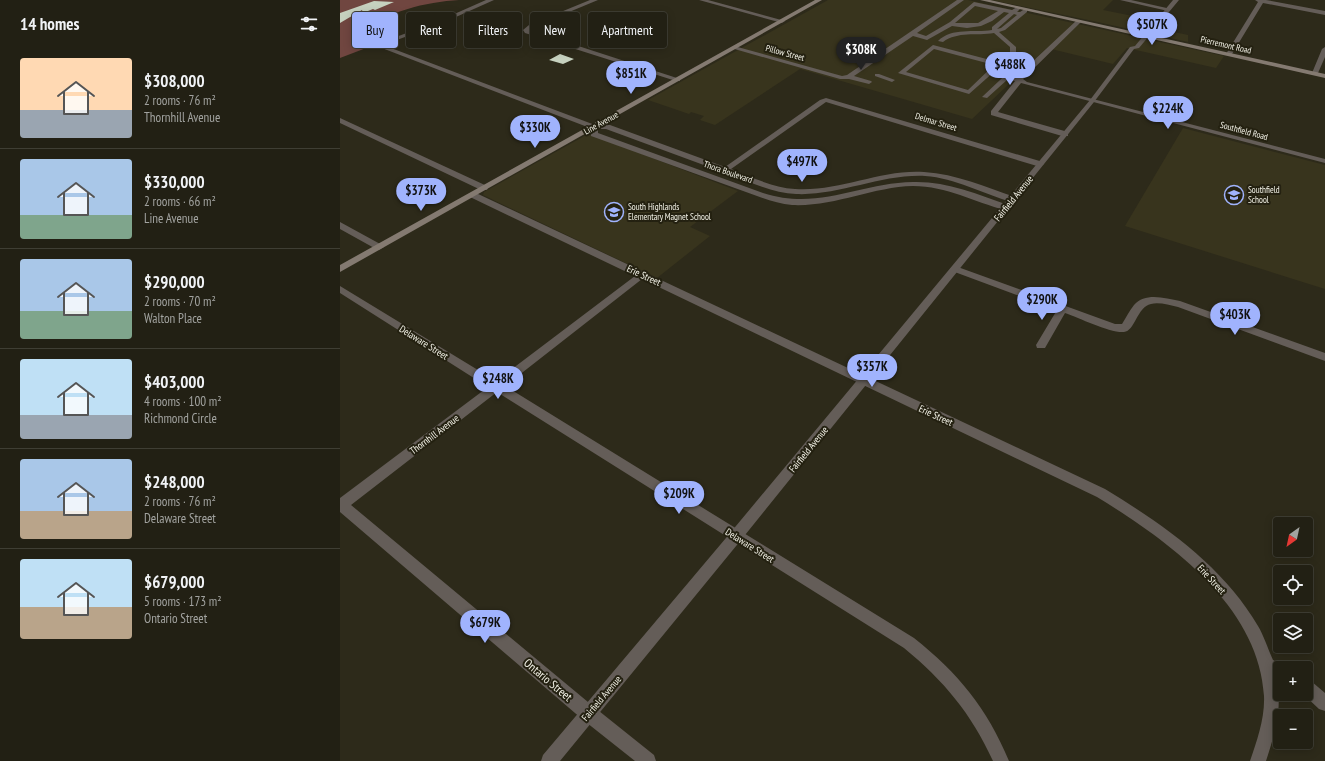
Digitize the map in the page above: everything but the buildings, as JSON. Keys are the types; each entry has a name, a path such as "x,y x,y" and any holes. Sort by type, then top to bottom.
{"main road":[{"name":"Line Avenue","path":"340,269 819,0"},
{"name":"Pierremont Road","path":"983,0 997,1 1020,11 1027,10 1079,21 1325,76"}],"street":[{"name":"Thora Boulevard","path":"491,0 441,22 377,44 594,127 607,127 778,190 796,193 818,192 900,176 926,174 950,178 1009,203"},
{"path":"595,0 531,26 526,30 530,33 678,80"},
{"path":"702,0 782,21"},
{"path":"851,76 960,0"},
{"path":"1124,0 1168,9"},
{"name":"Fairfield Avenue","path":"549,761 1009,203 1115,72 1116,68 1132,48 1137,47 1176,0"},
{"path":"1229,54 1261,0 1325,13"},
{"path":"913,34 927,38 951,24 974,4 1013,12 1020,11"},
{"path":"970,9 997,15"},
{"path":"951,24 972,26 983,25 1003,10"},
{"path":"942,41 954,34 1003,29 1020,11"},
{"path":"995,31 994,28 1013,12"},
{"path":"959,18 971,18 988,22"},
{"path":"1065,134 994,113 1020,80 1019,78 1079,21"},
{"path":"995,31 1012,47 1013,53 1010,60"},
{"path":"985,97 1023,62 1010,60 999,64 969,92 901,73 933,47 999,64"},
{"name":"Pillow Street","path":"734,48 842,78 851,76 869,82"},
{"path":"1315,73 1325,50"},
{"path":"877,75 892,80"},
{"name":"Southfield Road","path":"1005,78 1020,80 1025,83 1325,161"},
{"name":"Delmar Street","path":"724,171 822,101 826,100 1040,164"},
{"path":"340,120 484,188"},
{"name":"Thora Boulevard","path":"594,127 594,134 721,181 782,201 823,201 899,185 922,184 948,188 1009,203"},
{"name":"Erie Street","path":"472,195 1100,493 1132,511 1162,532 1206,571 1239,609 1254,632 1273,668 1270,718 1258,761"},
{"path":"340,225 380,247"},
{"path":"955,269 1114,327 1122,328 1126,325 1138,306 1146,301 1158,300 1180,304 1325,357"},
{"name":"Thornhill Avenue","path":"340,505 642,275"},
{"name":"Delaware Street","path":"340,290 909,643 935,664 959,688 990,735 1001,761"},
{"path":"1040,345 1063,308"},
{"name":"Ontario Street","path":"340,505 588,713 648,761"},
{"path":"1313,692 1325,703"}],"shaded area":[{"path":"340,0 459,0 433,3 398,12 352,12 352,48 366,48 340,58"},
{"path":"828,0 968,0 1224,56 1216,68 1127,48 1113,64 1047,48 972,119 800,69 715,125 700,120 704,116 691,112 689,114 648,100"},
{"path":"992,0 1113,0 1103,10 1163,22 1160,29 1188,35 1188,42 1093,21"},
{"name":"Southfield School","path":"1183,128 1325,165 1325,289 1125,226"},
{"name":"South Highlands Elementary Magnet School","path":"588,134 738,191 690,227 710,236 657,278 483,195 484,192"}],"place":[{"name":"Southfield School","path":"1234,195"},
{"name":"South Highlands Elementary Magnet School","path":"614,212"}]}
